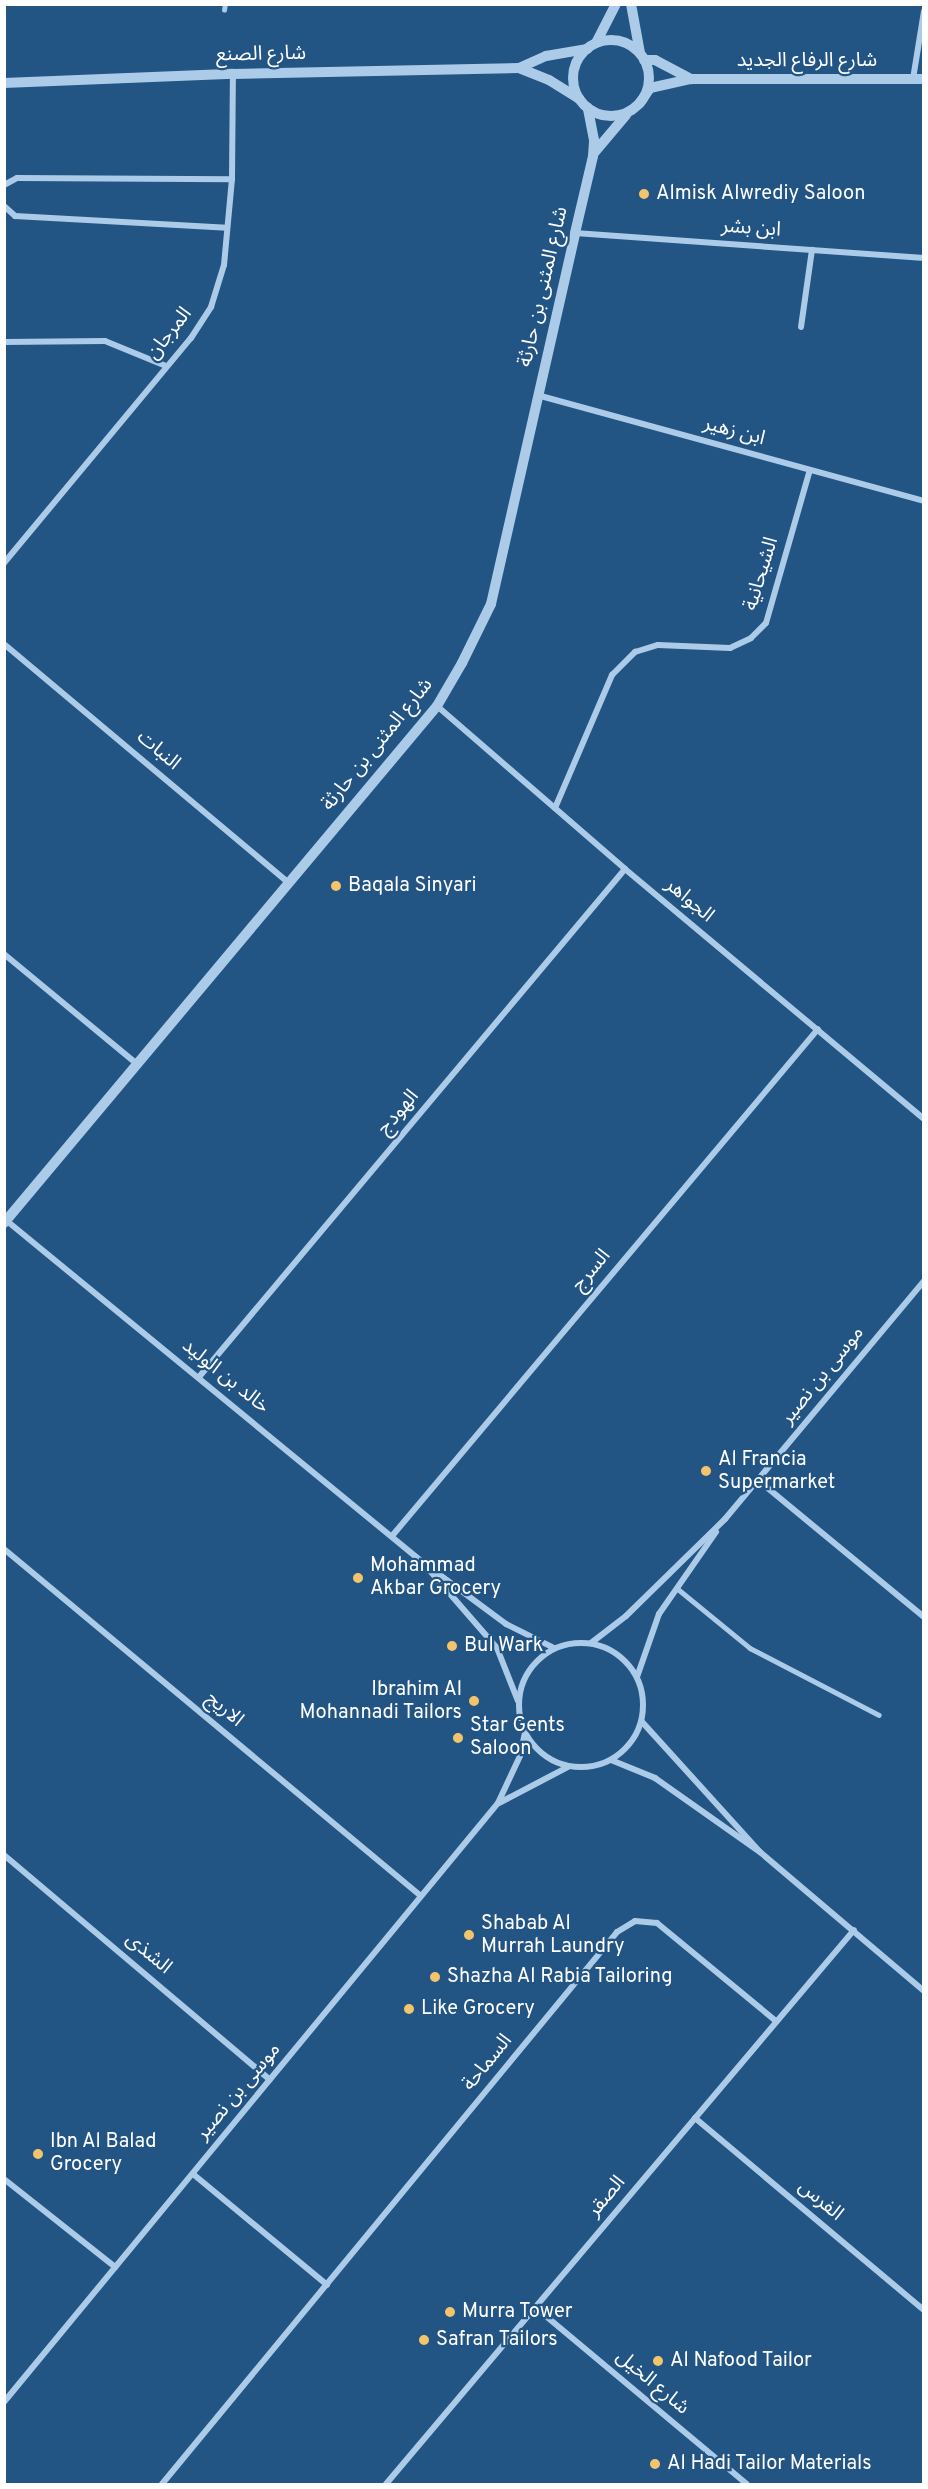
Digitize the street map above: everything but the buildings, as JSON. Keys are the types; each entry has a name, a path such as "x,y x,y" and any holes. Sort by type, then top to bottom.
{"street":[{"path":"616,4 592,46 575,67 573,78 580,99 588,108 609,116 635,107 649,82 632,4"},
{"path":"918,79 924,11"},
{"path":"592,46 615,40 642,56"},
{"name":"شارع الصنع","path":"4,83 233,74 519,68 546,56 592,46"},
{"name":"شارع الرفاع الجديد","path":"642,56 655,60 691,79"},
{"name":"شارع الصنع","path":"519,68 549,80 580,99"},
{"name":"المرجان","path":"4,563 166,366 211,307 224,265 232,179 233,74"},
{"name":"شارع الرفاع الجديد","path":"635,107 650,88 691,79 918,79"},
{"name":"شارع المثنى بن حارثة","path":"593,156 616,123 635,107"},
{"name":"شارع المثنى بن حارثة","path":"6,1222 139,1066 437,706 491,604 593,156 594,140 588,108"},
{"path":"4,185 17,178 232,179"},
{"path":"4,206 15,216 227,228"},
{"name":"ابن بشر","path":"575,232 924,258"},
{"path":"801,327 812,250"},
{"path":"4,342 105,341 166,366"},
{"name":"ابن زهير","path":"537,395 924,501"},
{"name":"الشيحانية","path":"555,808 612,675 635,652 658,645 729,648 751,638 766,623 810,470"},
{"name":"النبات","path":"4,644 289,883"},
{"name":"الجواهر","path":"437,706 625,869 924,1119"},
{"name":"الهودج","path":"199,1377 625,869"},
{"path":"4,954 139,1066"},
{"name":"السرج","path":"392,1536 818,1029"},
{"name":"خالد بن الوليد","path":"6,1222 199,1377 421,1561 506,1624 554,1648"},
{"name":"موسى بن نصير","path":"591,1643 632,1611 725,1519 924,1281"},
{"path":"759,1481 924,1617"},
{"name":"موسى بن نصير","path":"638,1677 651,1630 725,1519"},
{"name":"الاريج","path":"4,1549 422,1896"},
{"name":"خالد بن الوليد","path":"421,1561 490,1639 509,1672 519,1702"},
{"path":"591,1643 610,1649 626,1660 638,1677 644,1707 642,1722 625,1750 611,1760 583,1768 568,1767 535,1748 525,1732 519,1702 529,1670 554,1648 591,1643"},
{"path":"642,1722 760,1851"},
{"name":"موسى بن نصير","path":"4,2402 498,1803 520,1756 525,1732"},
{"path":"611,1760 655,1778 760,1851 924,1991"},
{"name":"موسى بن نصير","path":"498,1803 568,1767"},
{"name":"الشذى","path":"4,1855 270,2080"},
{"name":"السماحة","path":"162,2484 617,1932 635,1921 657,1923 777,2021"},
{"name":"الصقر","path":"386,2484 854,1930"},
{"name":"الفرس","path":"695,2118 924,2310"},
{"path":"193,2174 327,2285"},
{"path":"4,2179 115,2267"},
{"name":"شارع الخيل","path":"536,2307 747,2484"}],"lane":[{"path":"384,4 404,4"},
{"path":"678,1589 750,1648 879,1715"}],"place":[{"name":"Almisk Alwrediy Saloon","path":"644,194"},
{"name":"Baqala Sinyari","path":"336,886"},
{"name":"Al Francia Supermarket","path":"706,1471"},
{"name":"Mohammad Akbar Grocery","path":"358,1578"},
{"name":"Bul Wark","path":"452,1646"},
{"name":"Ibrahim Al Mohannadi Tailors","path":"474,1701"},
{"name":"Star Gents Saloon","path":"458,1738"},
{"name":"Shabab Al Murrah Laundry","path":"469,1935"},
{"name":"Shazha Al Rabia Tailoring","path":"435,1977"},
{"name":"Like Grocery","path":"409,2009"},
{"name":"Ibn Al Balad Grocery","path":"38,2154"},
{"name":"Murra Tower","path":"450,2312"},
{"name":"Safran Tailors","path":"424,2340"},
{"name":"Al Nafood Tailor","path":"658,2361"},
{"name":"Al Hadi Tailor Materials","path":"655,2464"}]}
